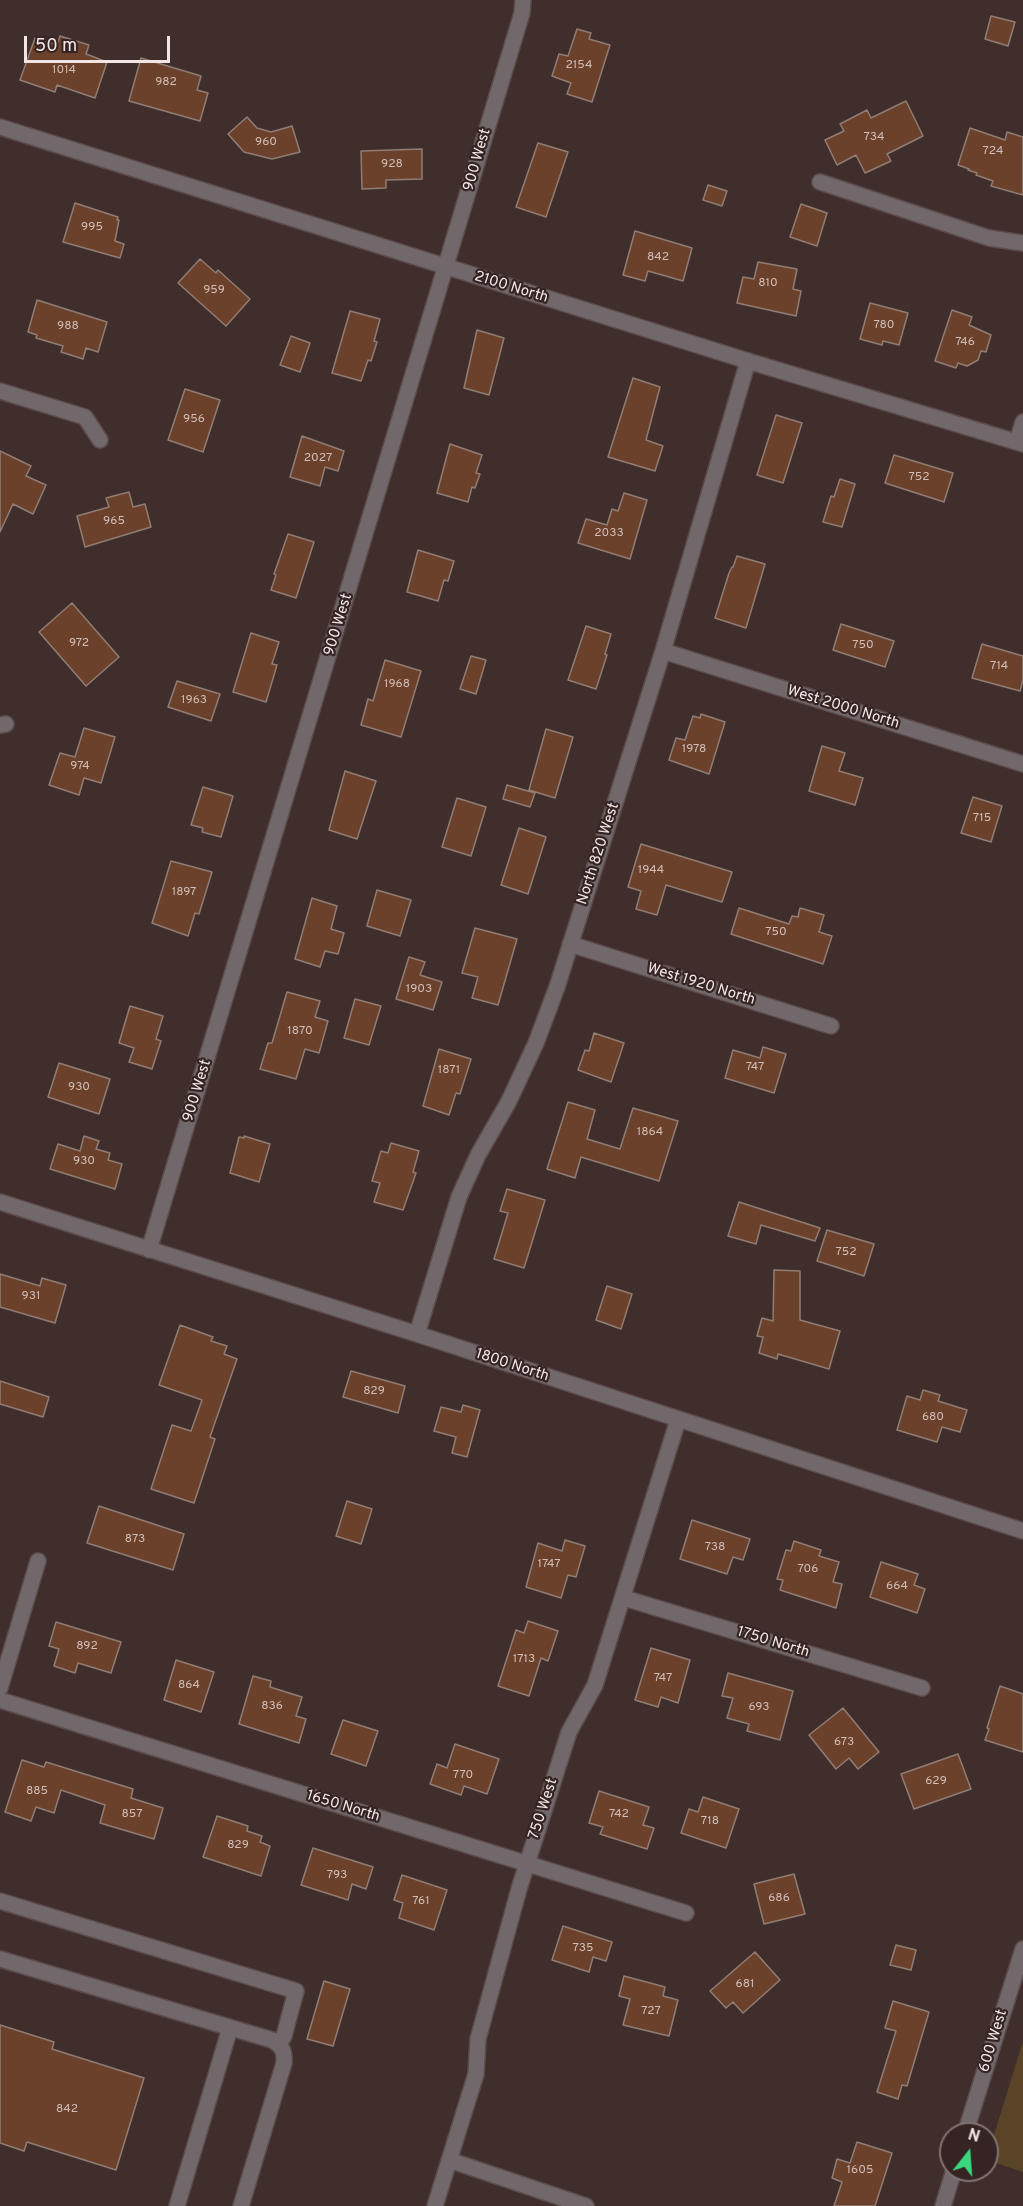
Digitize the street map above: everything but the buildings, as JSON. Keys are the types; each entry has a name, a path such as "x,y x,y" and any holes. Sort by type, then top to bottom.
{"street":[{"name":"900 West","path":"149,1250 446,268 522,13 523,0"},
{"name":"2100 North","path":"0,127 446,268 1020,443"},
{"path":"820,182 988,238 1023,243"},
{"name":"North 820 West","path":"417,1334 459,1197 536,1043 570,944 663,651 748,361"},
{"path":"0,391 85,417 100,440"},
{"path":"1020,443 1023,422"},
{"name":"West 2000 North","path":"663,651 1023,764"},
{"name":"West 1920 North","path":"570,944 831,1026"},
{"name":"1800 North","path":"0,1202 417,1334 1023,1531"},
{"name":"750 West","path":"435,2206 476,2074 478,2039 527,1864 569,1732 595,1685 678,1420"},
{"path":"0,1688 38,1561"},
{"name":"1750 North","path":"624,1598 922,1688"},
{"name":"1650 North","path":"0,1700 686,1913"},
{"path":"0,1901 296,1991 284,2036 279,2044"},
{"name":"600 West","path":"969,2122 1023,1949"},
{"path":"0,1959 279,2044 285,2053 284,2063 241,2206"},
{"path":"177,2206 230,2028"},
{"path":"449,2160 586,2206"},
{"path":"943,2206 950,2182"}],"shaded area":[{"path":"1023,2041 1023,2172 999,2164 998,2122"}]}
